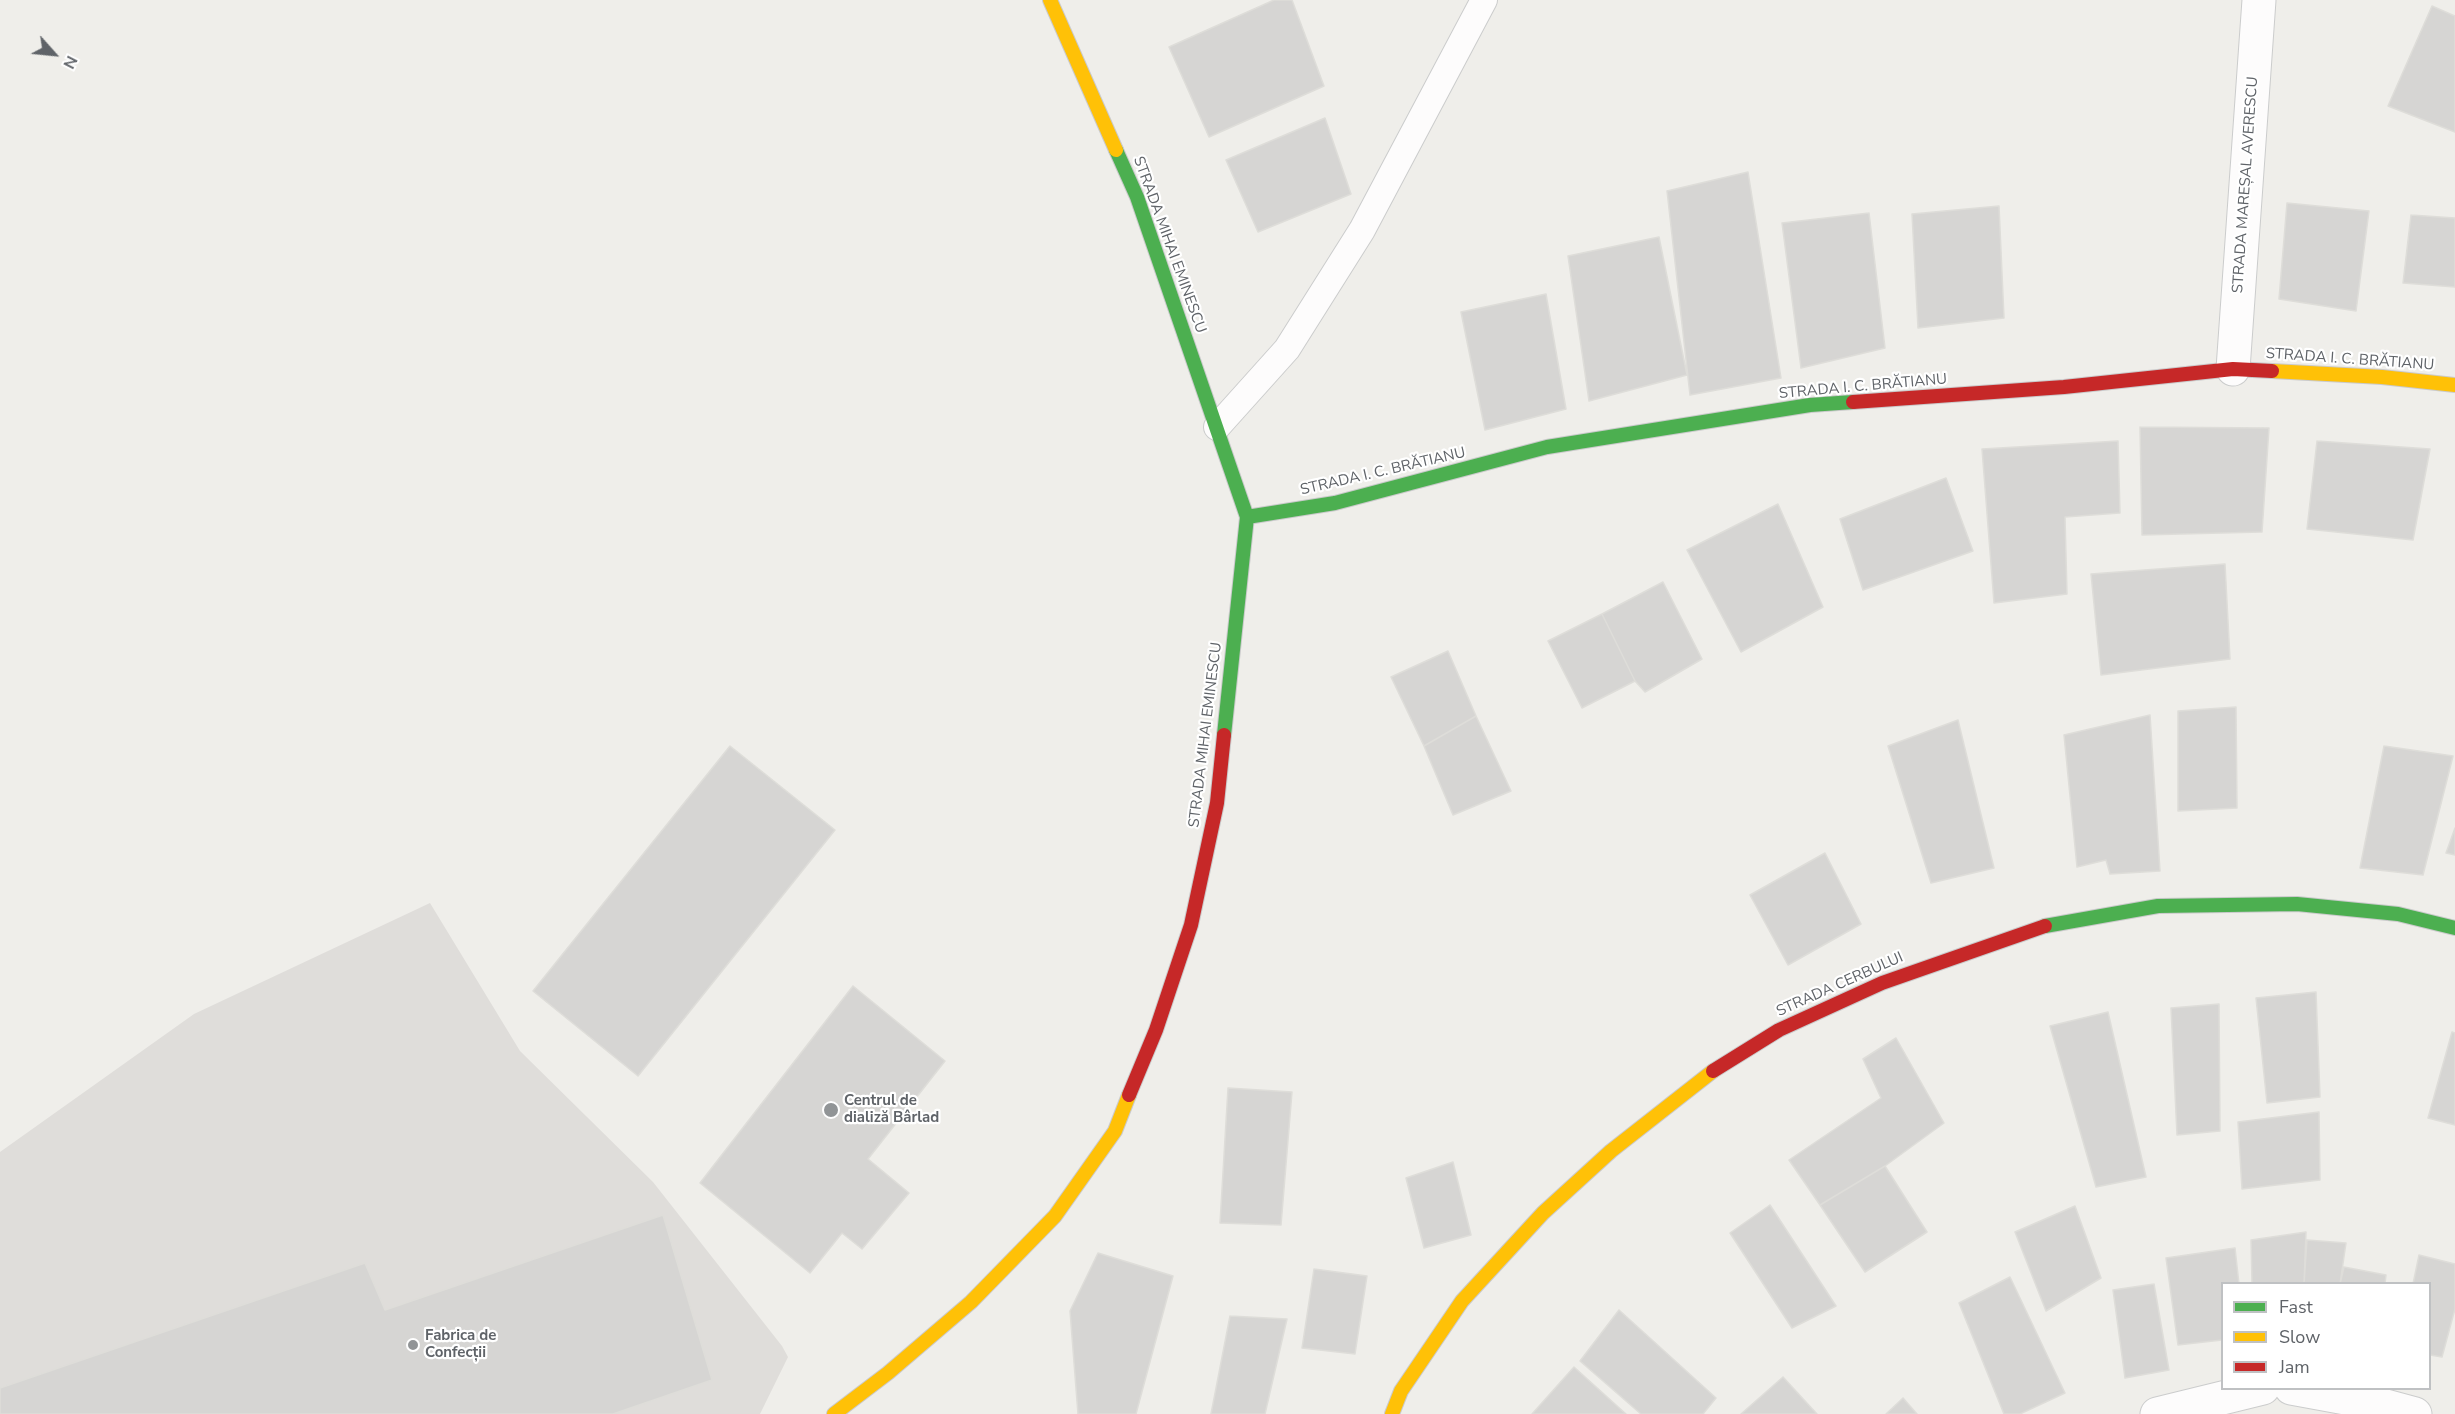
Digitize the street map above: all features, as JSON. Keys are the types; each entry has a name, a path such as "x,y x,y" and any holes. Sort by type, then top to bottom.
{"street":[{"name":"STRADA MIHAI EMINESCU","path":"834,1414 888,1373 971,1302 1055,1216 1115,1131 1156,1030 1191,925 1217,803 1247,517 1137,197 1050,0"},
{"name":"STRADA MAREȘAL AVERESCU","path":"2233,369 2259,0"},
{"name":"STRADA I. C. BRĂTIANU","path":"1247,517 1335,503 1547,447 1647,429 1810,405 2064,387 2233,369 2382,377 2455,385"},
{"name":"STRADA CERBULUI","path":"1392,1414 1401,1390 1462,1301 1543,1212 1611,1151 1712,1072 1779,1030 1882,983 2050,924 2158,906 2297,904 2398,914 2455,928"},
{"path":"2157,1414 2259,1390"},
{"path":"2297,1390 2378,1404 2415,1414"}],"lane":[{"path":"1217,427 1287,349 1349,250 1484,0"}],"shaded area":[{"path":"430,903 520,1051 653,1182 782,1346 788,1357 760,1414 0,1414 0,1152 194,1014"}],"building":[{"path":"1274,0 1292,0 1324,86 1209,137 1169,47"},
{"path":"2432,6 2455,16 2455,132 2388,106"},
{"path":"1325,118 1351,194 1258,232 1226,160"},
{"path":"1748,172 1781,378 1690,395 1667,191"},
{"path":"2287,203 2369,211 2356,311 2279,299"},
{"path":"1999,206 2004,318 1918,328 1912,214"},
{"path":"1869,213 1885,348 1801,368 1782,223"},
{"path":"2411,215 2455,218 2455,287 2403,283"},
{"path":"1659,237 1687,375 1589,401 1568,256"},
{"path":"1546,294 1566,409 1485,430 1461,312"},
{"path":"2140,427 2269,428 2262,532 2142,535"},
{"path":"2118,441 2120,513 2065,517 2067,594 1994,603 1982,449"},
{"path":"2317,441 2430,449 2413,540 2307,529"},
{"path":"1946,478 1973,551 1863,590 1840,519"},
{"path":"1778,504 1823,607 1741,652 1687,550"},
{"path":"2225,564 2230,659 2101,675 2091,574"},
{"path":"1663,582 1702,659 1645,692 1635,681 1602,614"},
{"path":"1602,614 1635,681 1582,708 1548,641"},
{"path":"1448,651 1476,716 1424,746 1391,677"},
{"path":"2236,707 2237,808 2178,811 2178,711"},
{"path":"2150,715 2160,871 2110,874 2106,860 2077,867 2064,735"},
{"path":"1476,716 1511,791 1453,815 1424,746"},
{"path":"1958,720 1994,868 1931,883 1888,746"},
{"path":"730,746 835,830 638,1076 533,991"},
{"path":"2384,746 2453,756 2423,875 2360,868"},
{"path":"2455,828 2455,855 2446,853"},
{"path":"1825,853 1861,924 1788,965 1750,895"},
{"name":"Centrul de dializă Bârlad","path":"853,986 945,1061 868,1159 909,1193 862,1249 842,1233 810,1273 700,1183"},
{"path":"2316,992 2320,1097 2267,1103 2256,998"},
{"path":"2219,1004 2220,1131 2177,1135 2171,1008"},
{"path":"2108,1012 2146,1177 2096,1187 2050,1026"},
{"path":"2452,1032 2455,1033 2455,1125 2428,1118"},
{"path":"1896,1038 1944,1123 1885,1166 1820,1205 1789,1160 1881,1098 1863,1059"},
{"path":"1228,1088 1292,1092 1281,1225 1220,1223"},
{"path":"2319,1112 2320,1180 2242,1189 2238,1122"},
{"path":"1453,1162 1471,1235 1424,1248 1406,1178"},
{"path":"1885,1166 1927,1232 1865,1272 1820,1205"},
{"path":"1770,1205 1836,1306 1792,1328 1730,1233"},
{"path":"2075,1206 2101,1278 2046,1311 2015,1232"},
{"name":"Fabrica de Confecții","path":"663,1215 712,1380 613,1414 0,1414 0,1388 365,1263 385,1310"},
{"path":"2306,1232 2304,1282 2252,1282 2251,1240"},
{"path":"2307,1240 2346,1243 2340,1282 2304,1282"},
{"path":"2235,1248 2239,1282 2221,1282 2221,1340 2178,1345 2166,1258"},
{"path":"1098,1253 1173,1276 1136,1414 1078,1414 1070,1311"},
{"path":"2419,1255 2455,1264 2455,1309 2442,1357 2431,1355 2431,1282 2413,1282"},
{"path":"2344,1267 2386,1275 2385,1282 2340,1282"},
{"path":"1314,1269 1367,1276 1355,1354 1302,1348"},
{"path":"2010,1277 2065,1393 2020,1414 2004,1414 1959,1303"},
{"path":"2154,1284 2169,1370 2125,1378 2113,1290"},
{"path":"1619,1310 1716,1398 1703,1414 1641,1414 1580,1361"},
{"path":"1230,1316 1287,1319 1265,1414 1211,1414"},
{"path":"1574,1367 1626,1414 1532,1414"},
{"path":"1783,1377 1817,1414 1741,1414"},
{"path":"1903,1398 1917,1414 1886,1414"}],"traffic: fast":[{"path":"1116,150 1137,197 1247,517 1224,735"},
{"path":"1247,517 1335,503 1547,447 1810,405 1853,402"},
{"path":"2045,926 2158,906 2297,904 2398,914 2455,928"}],"traffic: slow":[{"path":"1050,0 1116,150"},
{"path":"2272,371 2382,377 2455,385"},
{"path":"1392,1414 1401,1391 1462,1301 1543,1213 1611,1151 1713,1071"},
{"path":"834,1414 888,1373 971,1302 1055,1216 1115,1131 1129,1095"}],"traffic: jam":[{"path":"1853,402 2064,387 2233,369 2272,371"},
{"path":"1129,1095 1156,1030 1191,925 1217,803 1224,735"},
{"path":"1713,1071 1779,1030 1882,983 2045,926"}],"place":[{"name":"Centrul de dializă Bârlad","path":"831,1110"},
{"name":"Fabrica de Confecții","path":"413,1345"}]}
